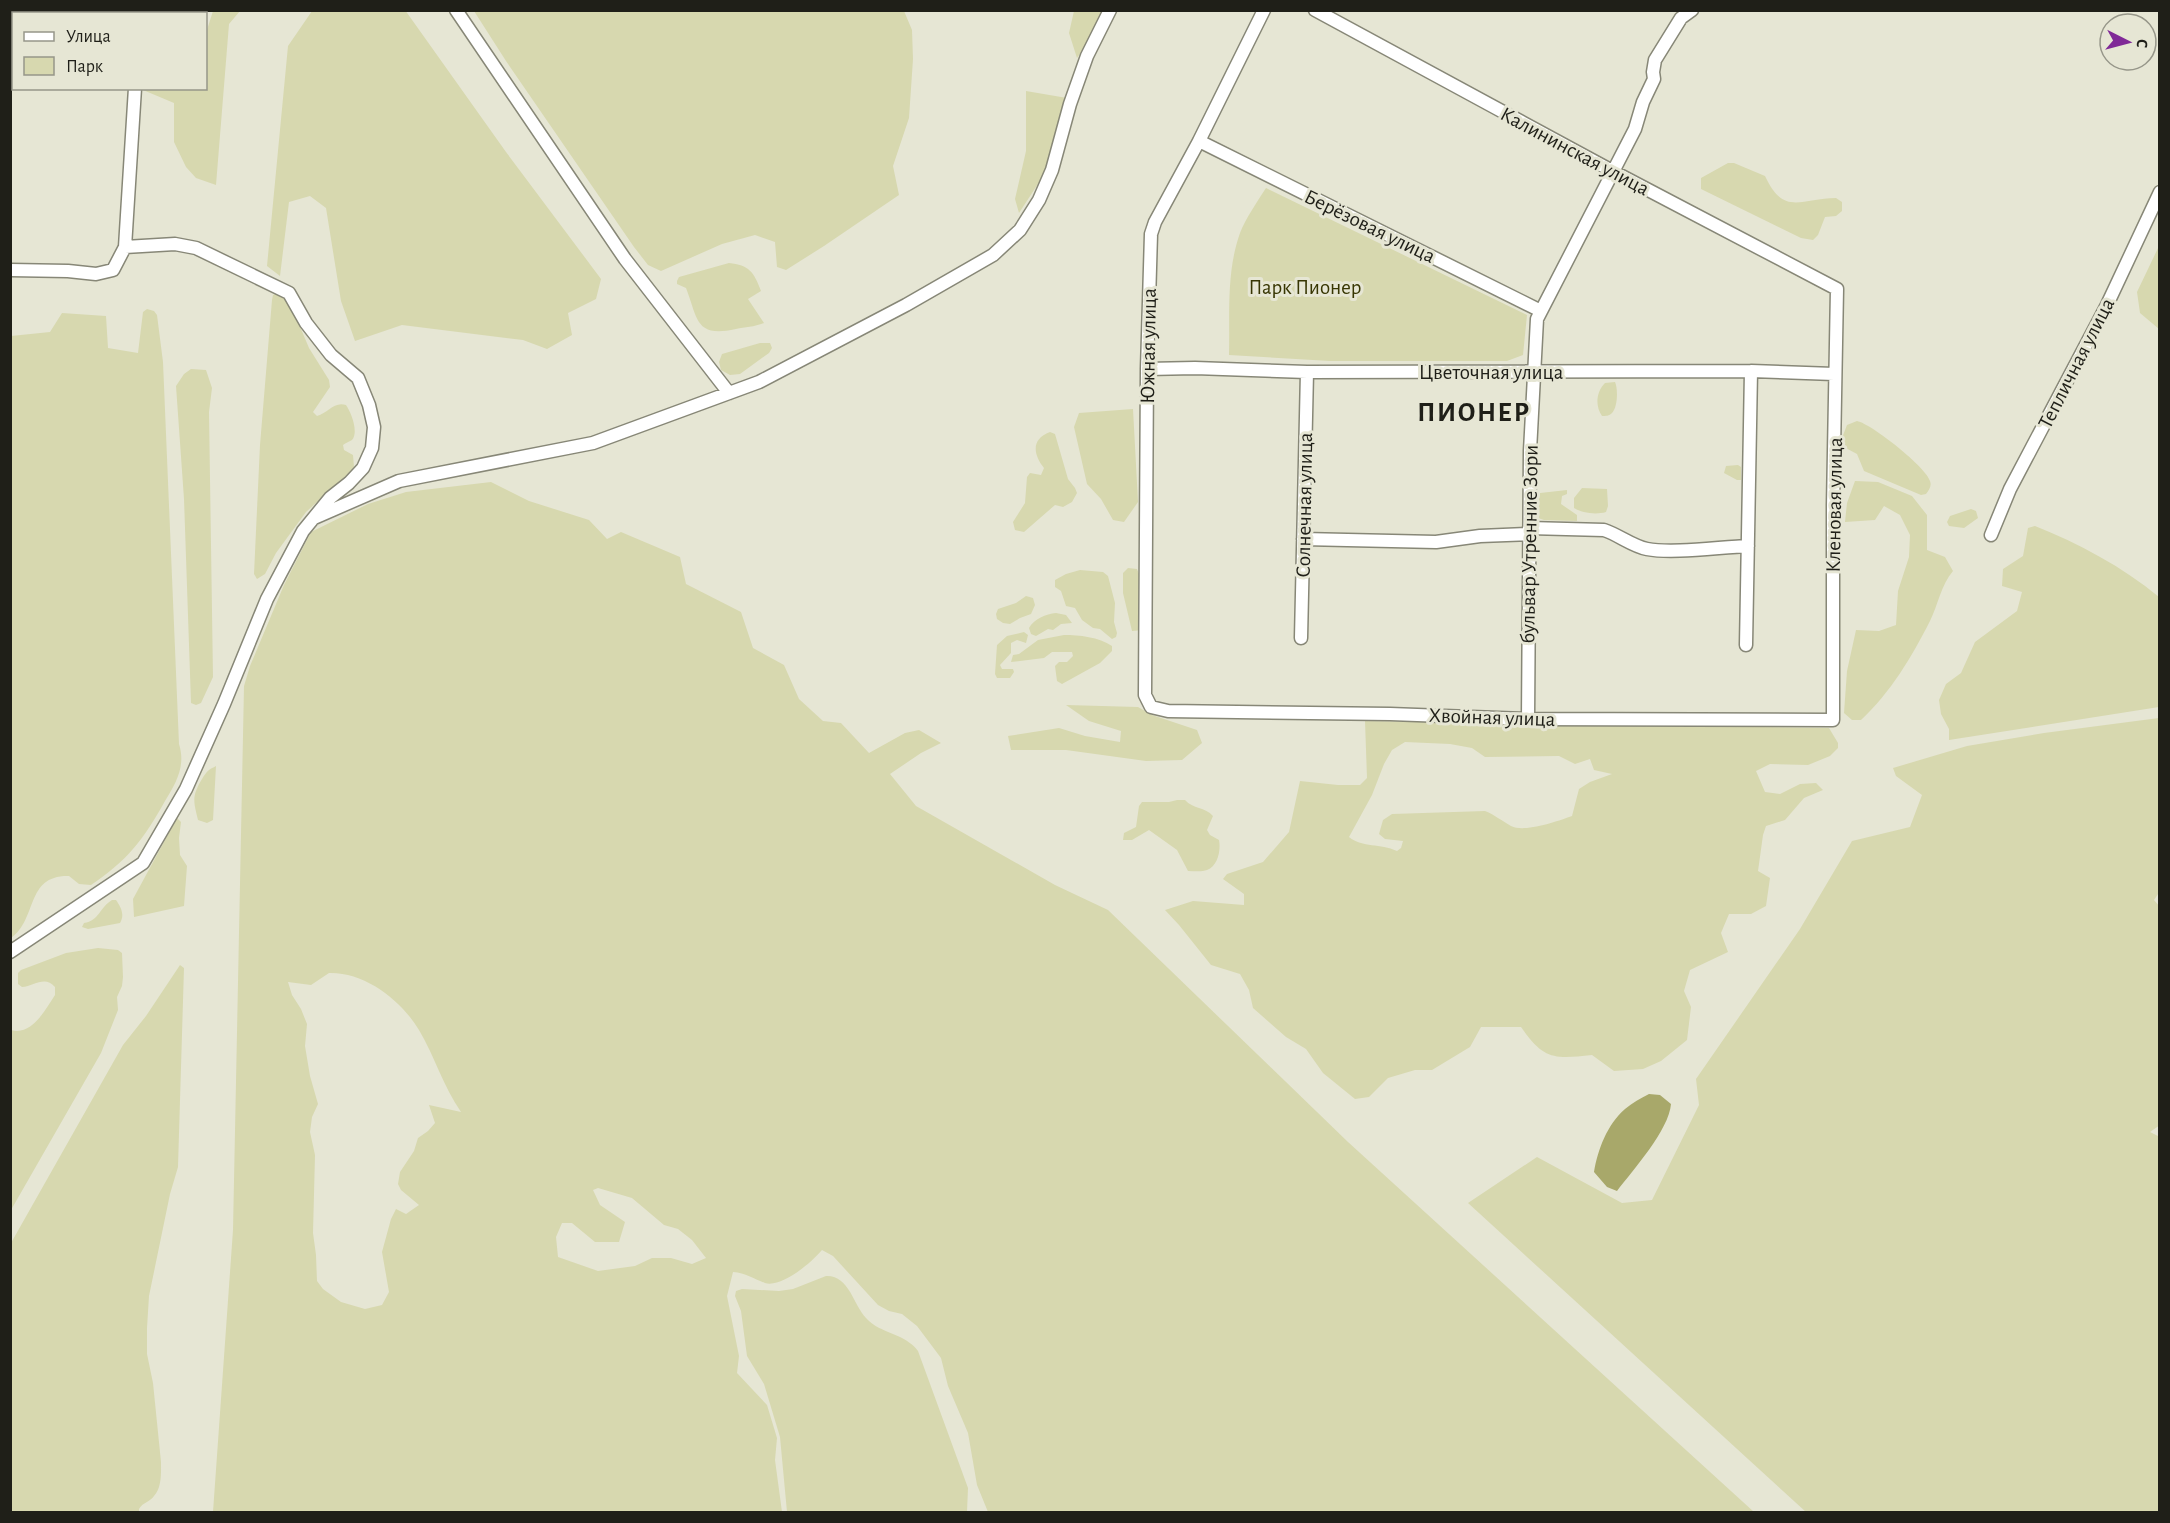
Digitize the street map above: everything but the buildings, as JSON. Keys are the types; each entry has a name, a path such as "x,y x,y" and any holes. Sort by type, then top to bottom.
{"street":[{"path":"456,10 625,258 729,393"},
{"path":"314,518 399,481 592,443 759,382 906,305 993,255 1020,230 1039,200 1052,170 1070,104 1087,56 1110,10"},
{"name":"Южная улица","path":"1151,707 1145,695 1147,369 1151,234 1155,222 1199,141 1264,10"},
{"name":"Калининская улица","path":"1315,10 1836,289"},
{"name":"бульвар Утренние Зори","path":"1528,719 1529,531 1537,319 1635,129 1643,102 1654,79 1655,60 1681,18 1692,10"},
{"path":"10,270 96,274 113,270 125,247 135,90"},
{"name":"Берёзовая улица","path":"1199,141 1541,311"},
{"name":"Тепличная улица","path":"1991,535 2010,489 2107,305 2160,192"},
{"path":"10,952 143,863 186,789 267,599 303,531 330,498 363,468 372,448 374,427 369,405 358,378 331,355 306,323 289,293 210,253 185,245 125,247"},
{"name":"Кленовая улица","path":"1833,720 1836,289"},
{"name":"Цветочная улица","path":"1147,369 1195,368 1307,372 1751,371 1834,374"},
{"path":"1746,645 1751,371"},
{"name":"Солнечная улица","path":"1301,638 1307,372"},
{"path":"1303,539 1436,542 1529,531 1604,530 1646,548 1660,550 1748,546"},
{"name":"Хвойная улица","path":"1151,707 1168,711 1390,714 1528,719 1833,720"}],"green space":[{"path":"405,10 506,152 601,279 596,299 568,313 572,335 547,349 523,340 402,325 355,341 341,301 326,208 310,196 289,202 280,276 267,266 288,46 312,11"},
{"path":"213,11 240,11 229,24 216,185 196,178 186,167 174,142 174,103 143,90 207,90 207,30"},
{"path":"474,11 904,11 912,30 913,59 909,118 893,166 899,195 786,270 777,267 775,242 755,235 722,244 661,271 648,265 634,247"},
{"path":"1074,11 1108,11 1077,58 1069,33"},
{"path":"1026,91 1067,98 1051,164 1019,213 1015,199 1026,151"},
{"path":"1728,163 1734,163 1765,176 1779,197 1787,201 1803,202 1836,198 1842,202 1842,211 1836,216 1825,217 1818,235 1813,240 1801,238 1701,189 1701,178"},
{"name":"Парк Пионер","path":"1266,188 1527,315 1523,355 1507,361 1330,361 1229,355 1230,294 1236,248 1245,222"},
{"path":"2159,246 2159,329 2140,313 2137,292"},
{"path":"729,263 746,268 756,279 761,291 748,299 764,323 713,331 700,324 686,288 677,284 677,281 679,277"},
{"path":"283,293 293,310 309,348 329,380 330,387 313,412 317,416 342,404 346,405 350,412 355,432 352,440 343,445 344,450 353,455 354,467 306,512 276,553 265,574 257,579 254,574 260,445 272,300 273,295"},
{"path":"147,309 154,311 157,315 163,362 181,767 173,788 157,815 125,858 91,885 79,884 69,876 55,878 45,883 38,890 19,930 11,938 11,336 50,332 62,313 106,316 108,348 138,353 143,312"},
{"path":"760,343 770,343 772,348 769,353 740,374 730,375 721,370 719,362 722,354"},
{"path":"191,369 206,370 212,388 209,412 213,677 201,703 196,705 191,703 184,499 176,386 184,374"},
{"path":"1615,382 1617,393 1614,410 1607,416 1602,416 1598,395 1605,383"},
{"path":"1133,409 1138,502 1124,522 1113,520 1101,499 1087,484 1074,427 1079,413"},
{"path":"1857,421 1886,438 1910,457 1927,475 1931,483 1926,494 1921,495 1864,471 1857,454 1842,446 1842,438 1847,425"},
{"path":"1050,432 1055,434 1068,479 1077,493 1072,502 1063,507 1055,505 1024,532 1015,530 1013,522 1025,503 1027,477 1030,473 1041,475 1044,468 1036,452 1037,443"},
{"path":"1726,466 1741,467 1741,480 1724,473"},
{"path":"1855,481 1878,482 1912,496 1927,515 1927,550 1945,557 1953,571 1908,661 1882,698 1861,720 1852,720 1844,713 1847,671 1856,630 1879,631 1896,625 1898,591 1909,557 1910,535 1900,515 1884,506 1875,520 1845,522 1847,503"},
{"path":"491,482 529,501 589,520 607,539 621,532 680,557 686,584 741,612 753,648 784,665 799,699 823,721 841,723 869,753 905,733 919,730 941,743 921,753 890,774 916,806 1055,885 1108,910 1348,1142 1754,1512 988,1512 977,1485 968,1433 948,1386 941,1358 917,1326 902,1314 878,1305 833,1256 822,1250 788,1278 772,1284 733,1272 727,1296 739,1356 737,1373 767,1405 777,1438 775,1460 782,1512 213,1512 233,1230 244,686 284,585 311,532 368,504 406,492","holes":["329,973 356,977 369,983 402,1008 419,1030 461,1112 429,1105 435,1123 418,1138 414,1151 400,1172 398,1184 401,1190 419,1205 406,1214 396,1209 382,1252 389,1292 382,1305 365,1309 341,1302 323,1289 317,1281 313,1233 315,1155 310,1132 312,1117 318,1104 305,1046 307,1024 288,982 311,985","598,1188 632,1198 664,1225 678,1229 692,1240 706,1258 692,1264 671,1258 652,1258 635,1266 598,1271 558,1257 556,1237 562,1223 572,1223 595,1242 619,1242 625,1222 600,1205 593,1190"]},
{"path":"1582,488 1607,489 1606,512 1589,513 1574,508 1574,498"},
{"path":"1567,490 1567,494 1562,496 1561,504 1577,515 1577,521 1538,518 1540,493"},
{"path":"1971,509 1976,511 1978,518 1964,528 1949,526 1947,522 1950,516"},
{"path":"2035,526 2100,557 2159,597 2159,707 1949,740 1949,729 1941,714 1939,700 1946,684 1961,673 1975,642 2017,611 2022,592 2002,586 2003,569 2023,556 2028,528"},
{"path":"1128,568 1137,569 1141,579 1143,630 1132,631 1123,593 1123,573"},
{"path":"1080,570 1103,572 1108,576 1115,603 1114,622 1117,633 1112,639 1100,629 1093,628 1082,620 1075,608 1066,606 1061,591 1055,587 1055,580"},
{"path":"1026,596 1033,598 1035,605 1031,614 1010,624 997,619 998,609 1016,603"},
{"path":"1056,613 1066,615 1072,623 1061,624 1053,630 1048,629 1036,636 1031,634 1029,628 1034,622"},
{"path":"1024,632 1028,635 1026,643 1017,640 1011,643 1011,653 1000,665 1002,669 1013,669 1014,672 1010,678 997,678 995,674 997,645 1007,636"},
{"path":"1064,635 1101,640 1112,646 1112,651 1100,663 1062,684 1057,681 1055,666 1059,662 1067,662 1073,656 1072,652 1052,652 1044,658 1011,662 1013,655 1019,654 1038,640"},
{"path":"1066,705 1138,707 1152,715 1197,730 1202,743 1182,760 1146,761 1066,750 1011,750 1008,736 1059,728 1085,736 1120,742 1121,731 1089,721"},
{"path":"2159,718 2160,891 2154,900 2160,907 2160,1125 2150,1132 2160,1137 2159,1512 1806,1512 1468,1203 1537,1157 1622,1203 1652,1200 1699,1105 1696,1079 1800,929 1852,841 1910,827 1922,795 1896,776 1893,768 1967,746"},
{"path":"1365,721 1829,728 1838,743 1838,748 1830,756 1808,765 1770,764 1756,771 1765,792 1780,794 1800,784 1816,783 1823,790 1804,798 1785,820 1766,826 1758,871 1770,878 1766,906 1751,914 1729,914 1721,933 1728,952 1690,970 1684,991 1691,1007 1687,1040 1661,1061 1643,1069 1614,1071 1592,1055 1559,1057 1551,1055 1536,1046 1521,1027 1481,1027 1470,1047 1432,1070 1415,1070 1388,1078 1369,1097 1355,1099 1323,1073 1306,1049 1286,1037 1253,1008 1249,990 1240,974 1211,965 1165,910 1193,901 1244,905 1244,894 1223,879 1227,874 1263,862 1289,832 1300,781 1360,785 1367,778","holes":["1405,742 1450,744 1472,748 1485,757 1559,756 1575,764 1590,759 1594,770 1612,774 1590,782 1579,789 1572,816 1542,826 1517,828 1485,811 1392,814 1383,820 1379,834 1385,839 1403,841 1401,848 1397,851 1360,843 1349,837 1372,795 1392,750"]},
{"path":"216,766 213,820 207,823 198,820 194,803 195,794 205,774"},
{"path":"1185,800 1213,816 1207,830 1210,835 1219,840 1220,848 1214,865 1207,870 1188,871 1177,850 1149,830 1132,840 1123,840 1124,833 1136,827 1139,806 1142,802"},
{"path":"177,818 181,822 180,855 187,866 184,906 134,917 133,899"},
{"path":"112,900 116,900 121,908 120,923 88,929 82,927 84,923 93,920"},
{"path":"98,948 118,950 122,953 123,977 117,997 118,1010 101,1053 11,1210 11,1030 19,1031 32,1026 55,995 55,987 43,981 22,987 18,984 18,973 66,953"},
{"path":"180,965 184,968 178,1167 170,1194 149,1296 147,1328 147,1354 153,1383 161,1462 157,1493 139,1509 139,1512 11,1512 11,1243 123,1045 146,1016"},
{"path":"826,1276 834,1277 845,1285 861,1312 872,1323 906,1340 918,1351 968,1488 967,1512 787,1512 780,1437 764,1384 747,1356 741,1311 735,1296 736,1291 742,1289 779,1291 793,1289"}],"shaded area":[{"path":"1649,1094 1660,1095 1671,1104 1669,1114 1649,1149 1617,1191 1607,1187 1594,1172 1598,1155 1613,1122 1625,1109"}],"district":[{"name":"ПИОНЕР","path":"1474,412"}]}
